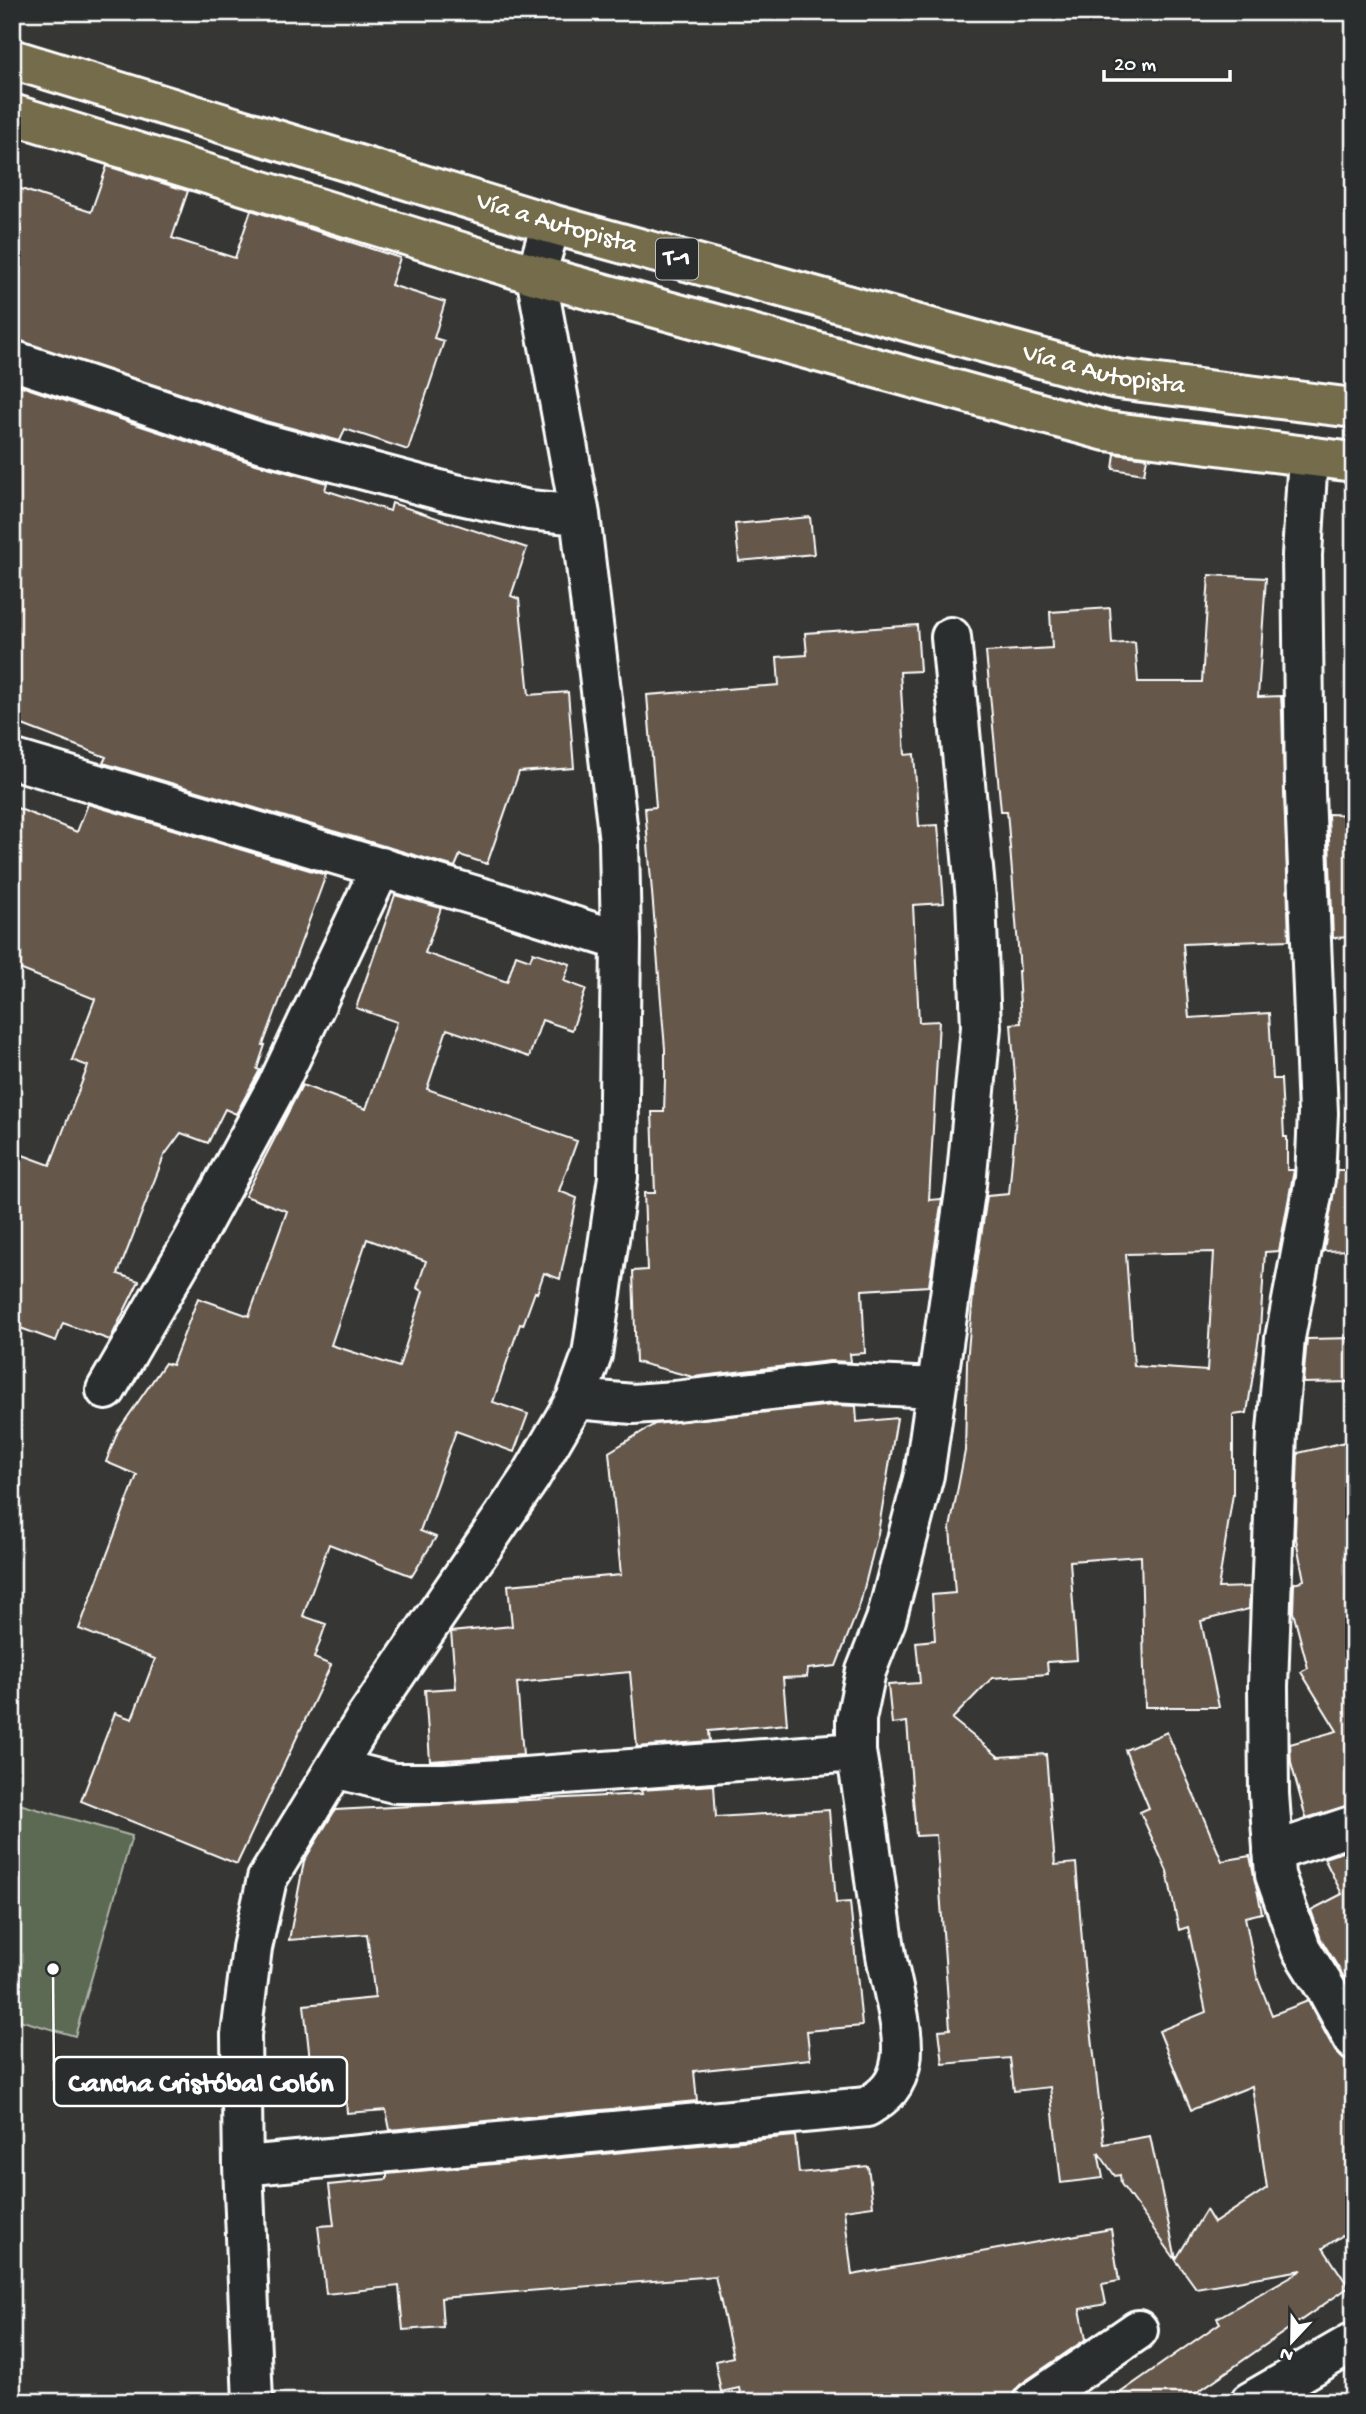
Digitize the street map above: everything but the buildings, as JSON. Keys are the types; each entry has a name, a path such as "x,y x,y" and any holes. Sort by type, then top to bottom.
{"highway":[{"name":"Vía a Autopista","path":"12,59 551,224 1117,379 1354,408"},
{"name":"Vía a Autopista","path":"12,114 536,275 1107,431 1354,462"}],"street":[{"path":"253,2402 243,2166 241,2035 252,1948 267,1879 365,1719 531,1476 576,1399 592,1355 618,1177 621,941 619,841 580,515 536,275 551,224"},
{"path":"12,360 259,442 451,493 529,510 580,515"},
{"path":"1308,456 1302,555 1305,765 1318,1113 1315,1179 1286,1338 1277,1431 1268,1686 1269,1794 1275,1875 1301,1949 1354,2040"},
{"path":"243,2166 836,2110 867,2106 887,2094 901,2062 902,2044 856,1752 856,1719 866,1671 886,1620 924,1475 966,1185 981,1027 976,899 951,637"},
{"path":"12,759 621,941"},
{"path":"106,1390 192,1242 280,1080 380,867"},
{"path":"576,1399 633,1404 832,1383 936,1388"},
{"path":"335,1768 394,1783 445,1783 856,1752"},
{"path":"1273,1852 1354,1825"},
{"path":"1033,2402 1138,2330"},
{"path":"1267,2397 1354,2342"}],"green space":[{"path":"19,1804 132,1836 75,2036 12,2018 12,1829"}],"place":[{"name":"Cancha Cristóbal Colón","path":"53,1969"}]}
